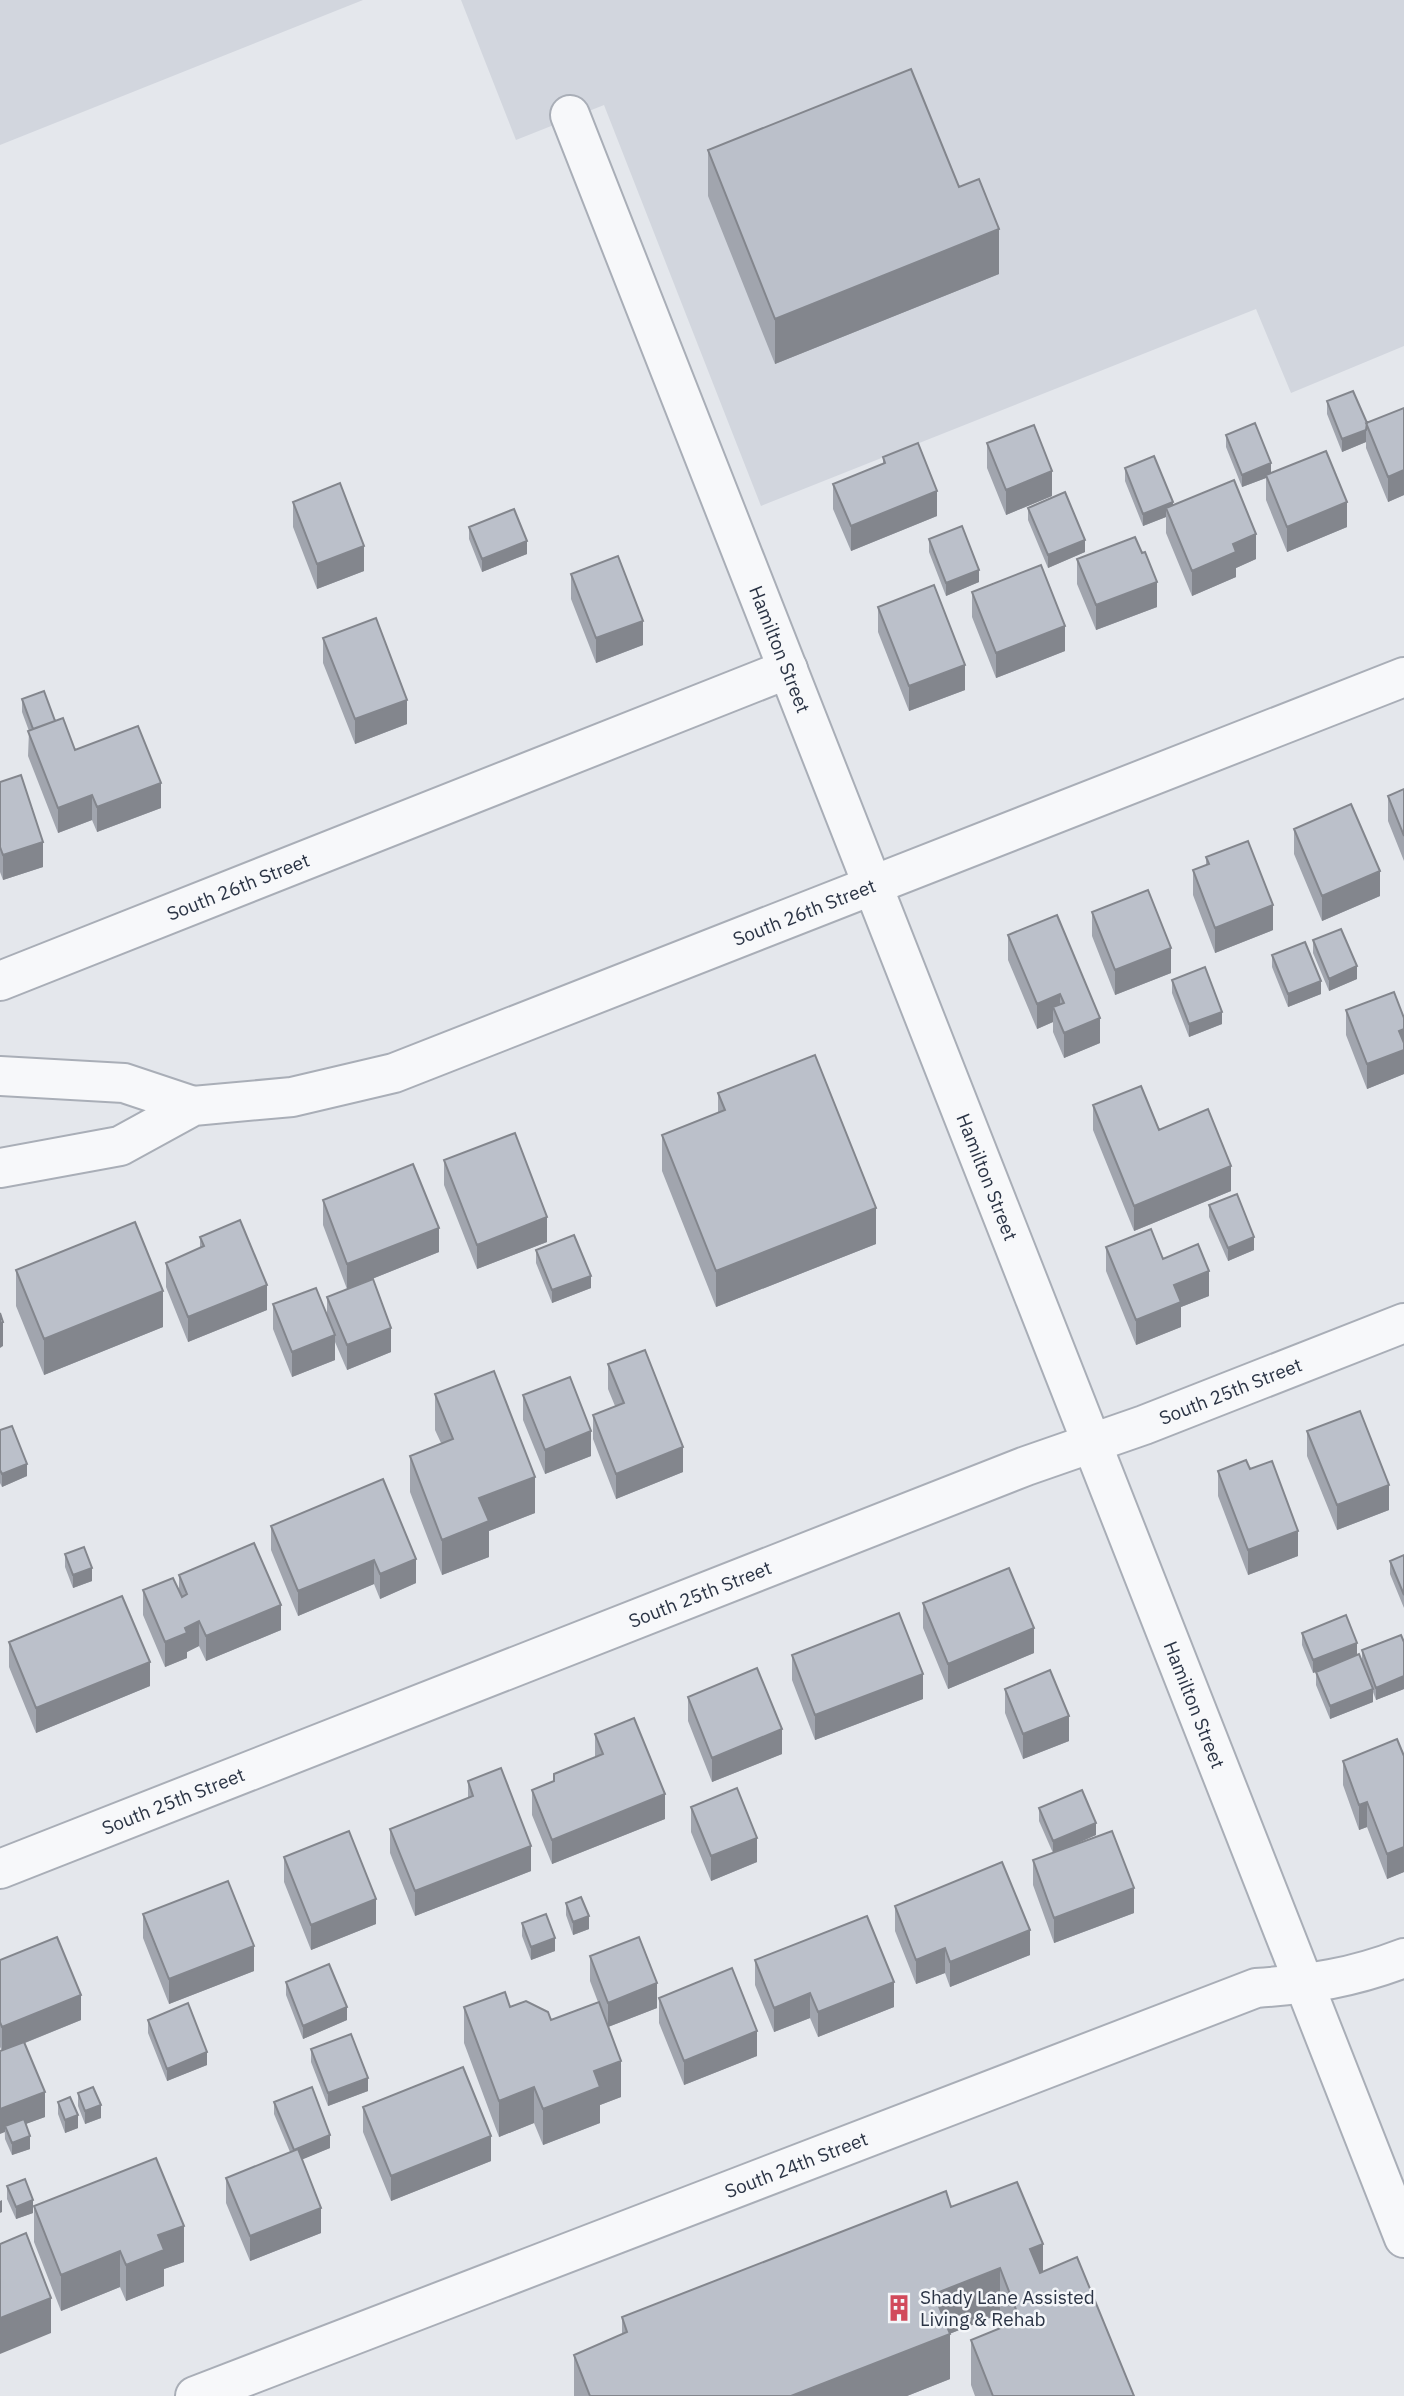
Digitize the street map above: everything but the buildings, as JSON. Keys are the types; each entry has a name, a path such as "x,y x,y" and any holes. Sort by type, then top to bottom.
{"street":[{"name":"Hamilton Street","path":"569,115 1404,2238"},
{"name":"South 26th Street","path":"0,981 788,669"},
{"name":"South 26th Street","path":"0,1168 120,1146 193,1106 292,1097 394,1073 1404,677"},
{"name":"South 26th Street","path":"0,1076 124,1083 193,1106"},
{"name":"South 25th Street","path":"0,1869 1013,1472 1404,1323"},
{"name":"South 24th Street","path":"195,2396 1256,1989 1303,1985 1360,1975 1404,1958"}],"shaded area":[{"path":"0,0 363,0 0,145"},
{"path":"461,0 1404,0 1404,346 1291,393 1256,309 761,506 604,105 516,140"}],"place":[{"name":"Shady Lane Assisted Living & Rehab","path":"899,2308"}]}
